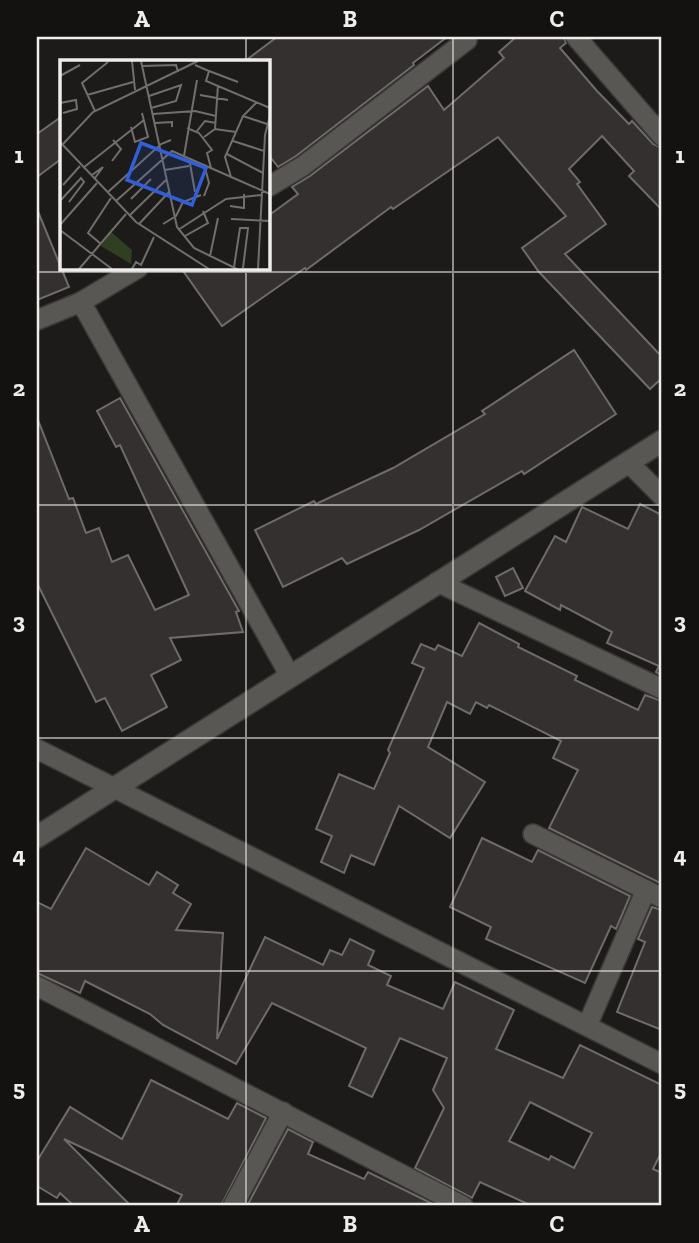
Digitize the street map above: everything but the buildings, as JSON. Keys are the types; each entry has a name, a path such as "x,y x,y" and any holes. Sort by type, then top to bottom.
{"main road":[{"path":"37,836 662,441"}],"street":[{"path":"576,37 662,136"},
{"path":"270,186 303,166 467,40"},
{"path":"37,320 81,302 135,270"},
{"path":"81,302 290,676"},
{"path":"628,462 662,496"},
{"path":"437,582 662,689"},
{"path":"37,749 662,1063"},
{"path":"533,834 654,894 587,1026"},
{"path":"37,986 283,1112 451,1204"},
{"path":"233,1206 283,1112"}]}
